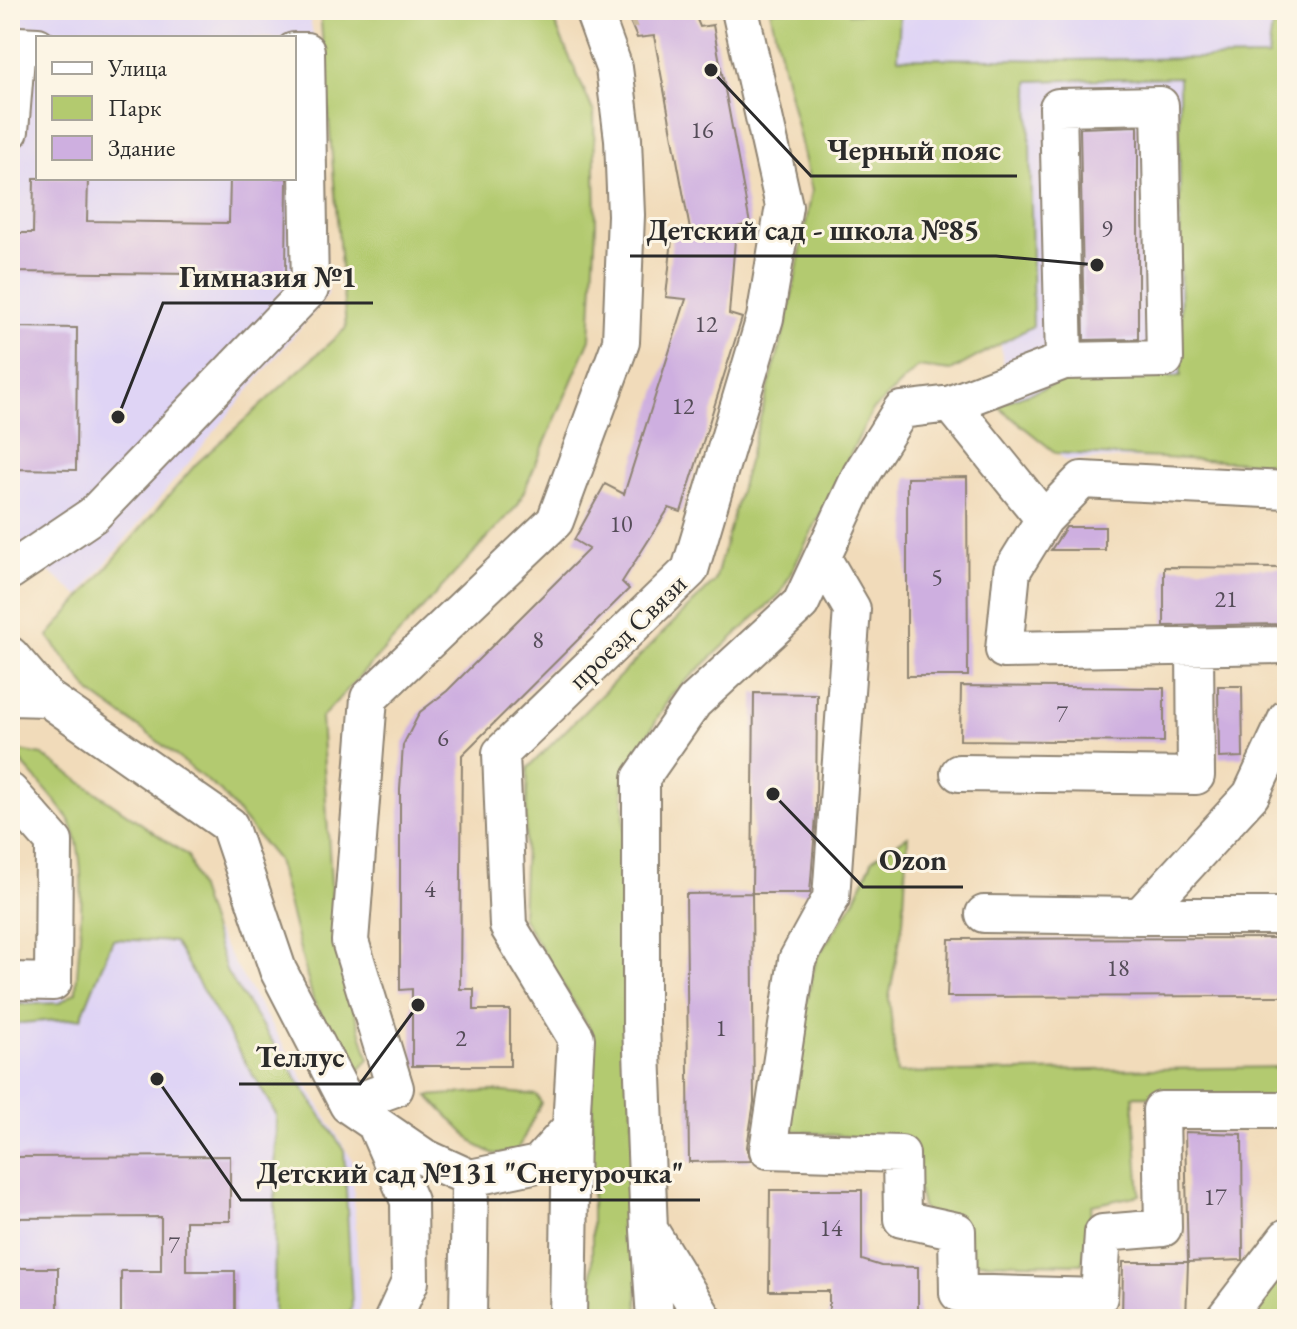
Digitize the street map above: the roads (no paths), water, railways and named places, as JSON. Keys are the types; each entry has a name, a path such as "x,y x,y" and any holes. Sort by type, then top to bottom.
{"street":[{"name":"проезд Связи","path":"568,1319 571,1127 576,1038 508,926 501,753 690,570 765,318 784,206 740,10"},
{"path":"408,1146 395,1088 350,941 369,698 555,521 621,342 626,215 623,139 606,15"},
{"path":"10,131 17,45 36,46"},
{"path":"10,571 93,515 310,289 306,51 296,51"},
{"path":"655,1319 641,1025 641,778 694,702 801,603 861,474 901,410 951,404 1064,361 1165,359 1160,105 1058,107 1064,361"},
{"path":"951,404 1044,519"},
{"path":"1287,490 1082,480 1044,519 1012,571 1004,650 1287,645"},
{"path":"823,559 852,609 831,898 797,960 768,1150 901,1154 902,1219 957,1231 958,1293 1099,1297 1103,1233 1163,1228 1161,1110 1287,1110"},
{"path":"959,773 1196,776 1195,646"},
{"path":"10,655 47,698 229,825 278,970 409,1201 410,1282 393,1319"},
{"path":"10,697 47,698"},
{"path":"1140,916 1251,795 1287,718"},
{"path":"10,792 54,842 53,982 10,981"},
{"path":"984,914 1287,916"},
{"path":"361,1114 395,1088"},
{"path":"361,1114 424,1157 470,1178 538,1164 571,1127"},
{"path":"468,1319 470,1178"},
{"path":"649,1230 704,1319"},
{"path":"1224,1319 1287,1237"}],"tunnel":[{"path":"626,12 631,10"}],"place":[{"name":"Черный пояс","path":"711,70"},
{"name":"Детский сад - школа №85","path":"1097,265"},
{"name":"Гимназия №1","path":"118,417"},
{"name":"Ozon","path":"773,794"},
{"name":"Теллус","path":"418,1005"},
{"name":"Детский сад №131 \"Снегурочка\"","path":"157,1079"}]}
